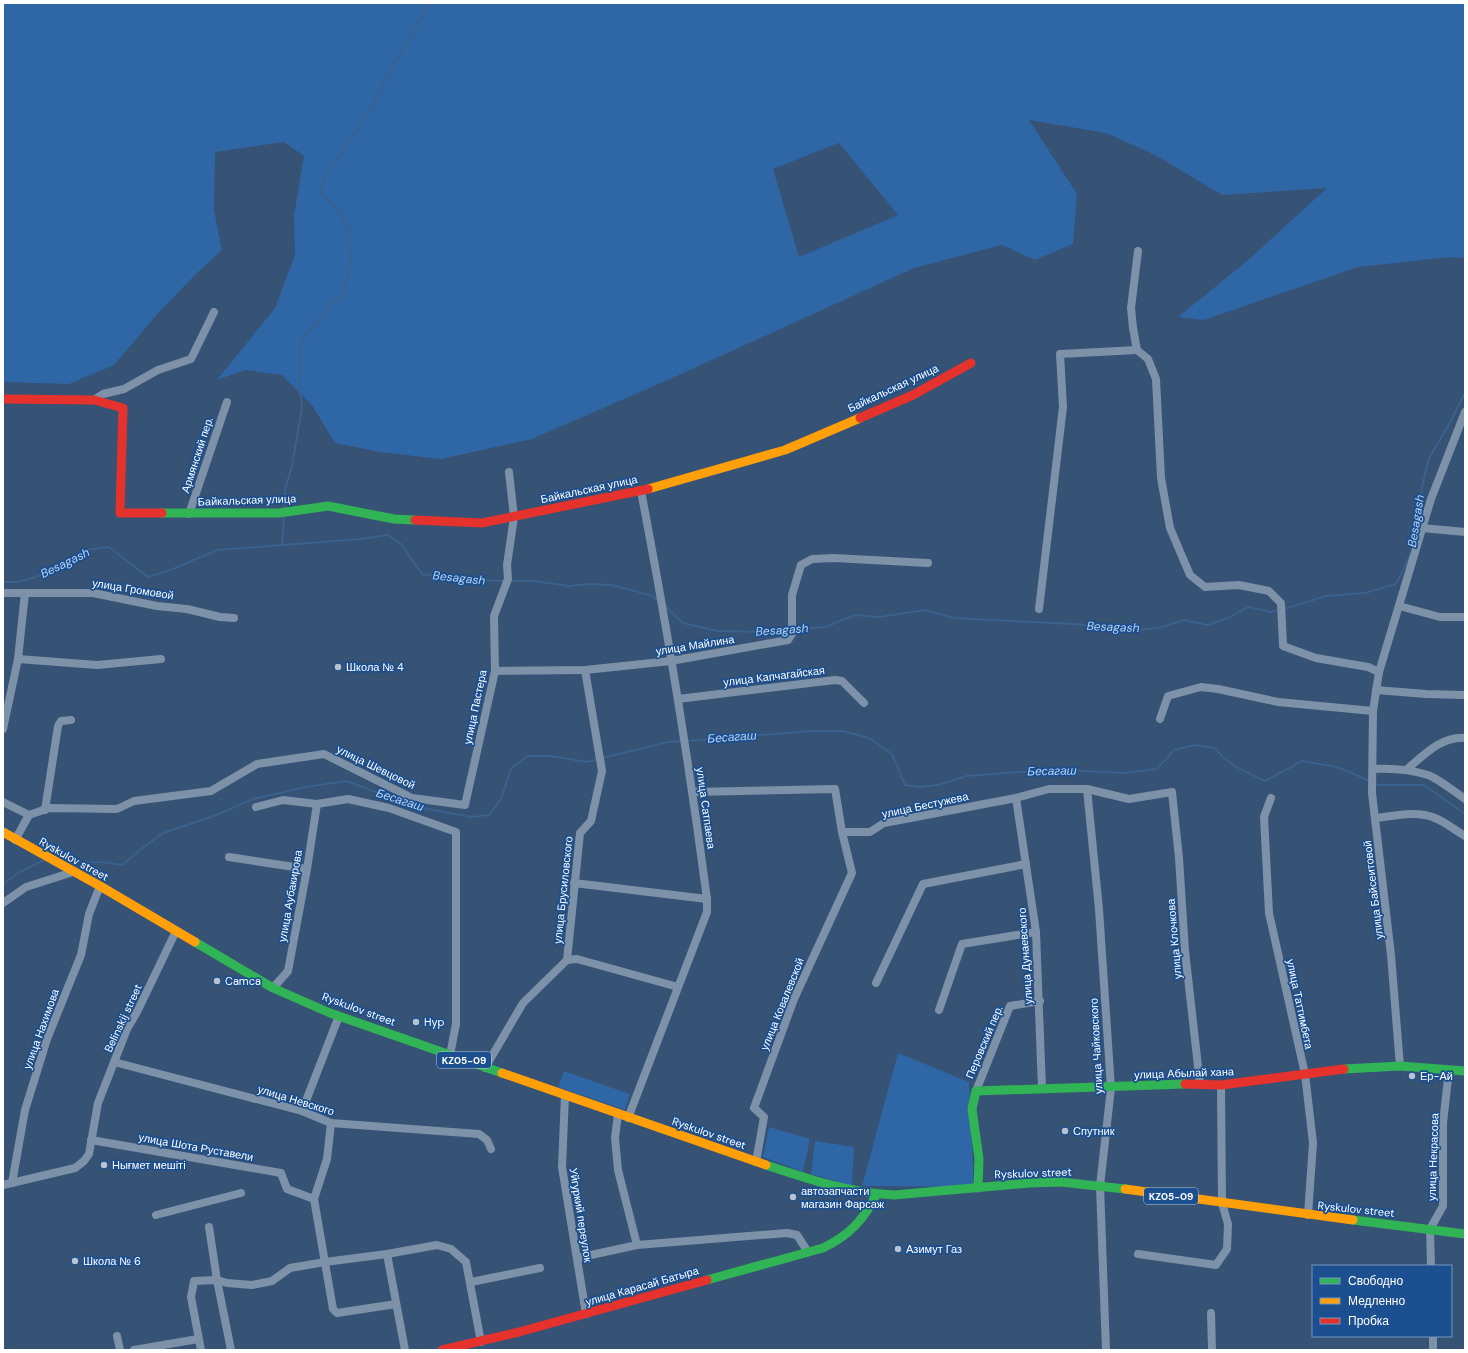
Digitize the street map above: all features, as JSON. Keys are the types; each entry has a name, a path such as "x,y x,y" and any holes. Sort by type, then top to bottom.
{"main road":[{"name":"Байкальская улица","path":"94,400 123,408 120,513 279,513 328,506 394,519 482,523 641,491 785,450 912,394 972,363"},
{"path":"3,398 94,400"},
{"name":"Ryskulov street","path":"3,832 100,886 273,988 339,1016 756,1162 848,1190 876,1195 894,1195 1030,1183 1061,1182 1465,1234"},
{"name":"улица Абылай хана","path":"976,1091 1111,1088 1200,1084 1221,1085 1334,1070 1400,1066 1465,1071"},
{"path":"976,1091 972,1109 978,1159 978,1188"},
{"name":"улица Карасай Батыра","path":"442,1350 481,1342 586,1314 823,1248 846,1236 855,1228 871,1208 876,1195"}],"street":[{"path":"1138,251 1131,308 1133,328 1137,350 1148,359 1156,379 1162,478 1170,528 1190,575 1205,587 1239,585 1269,591 1282,603 1283,646 1316,658 1368,667 1379,672"},
{"path":"94,400 103,394 124,389 158,370 191,359 214,312"},
{"path":"1040,609 1063,407 1060,354 1137,350"},
{"name":"Армянский пер.","path":"189,514 226,402"},
{"name":"улица Байсеитовой","path":"1400,1066 1392,955 1372,793 1373,711 1379,672 1422,528 1431,499 1465,412"},
{"name":"улица Пастера","path":"465,805 495,671 494,616 508,579 506,566 514,517 509,472"},
{"name":"улица Сатпаева","path":"628,1118 707,912 707,899 693,792 659,586 641,491"},
{"path":"1422,528 1465,532"},
{"name":"улица Майлина","path":"495,671 585,670 671,661 788,640 792,634 792,595 801,565 812,559 834,558 928,563"},
{"name":"улица Громовой","path":"3,593 94,593 157,606 187,608 234,618"},
{"path":"3,729 18,659 25,593"},
{"path":"1399,606 1440,617 1465,617"},
{"path":"18,659 97,665 161,659"},
{"name":"улица Брусиловского","path":"485,1068 523,1003 567,960 580,833 591,821 602,771 585,670"},
{"name":"улица Капчагайская","path":"678,699 835,680 842,681 864,703"},
{"path":"1160,719 1168,696 1201,687 1218,689 1278,702 1373,711"},
{"path":"3,690 12,690"},
{"path":"1376,690 1465,695"},
{"path":"45,810 58,726 61,721 71,720"},
{"path":"1406,770 1446,740 1465,738"},
{"name":"улица Шевцовой","path":"29,815 49,808 117,809 134,802 212,792 257,764 324,754 412,798 465,805"},
{"path":"1373,772 1392,768 1430,776 1465,799"},
{"path":"693,792 835,789 842,832"},
{"name":"улица Бестужева","path":"842,832 870,832 884,823 1016,798 1049,789 1087,789 1129,799 1172,792"},
{"name":"улица Чайковского","path":"1087,789 1099,909 1111,1088 1100,1186 1106,1350"},
{"name":"улица Клочкова","path":"1172,792 1179,858 1185,951 1200,1084"},
{"name":"улица Дунаевского","path":"1016,798 1036,932 1040,1001 1042,1089"},
{"name":"улица Таттимбета","path":"1271,798 1264,817 1269,913 1304,1074 1313,1143 1308,1215"},
{"path":"256,807 283,800 317,804 348,799 390,808 456,832 456,1024 450,1055"},
{"path":"3,802 29,815 15,840"},
{"name":"улица Аубакирова","path":"273,988 288,971 307,869 317,804"},
{"path":"1375,818 1425,814 1436,818 1465,836"},
{"name":"улица Ковалевской","path":"756,1162 764,1117 754,1108 794,999 852,873 842,832"},
{"path":"229,857 307,869"},
{"path":"876,983 923,884 1026,864"},
{"path":"3,903 26,887 73,872"},
{"path":"574,883 707,899"},
{"name":"улица Нахимова","path":"12,1183 26,1110 47,1039 81,955 89,914 100,886"},
{"name":"Belinskij street","path":"91,1140 98,1103 127,1029 137,1012 176,931"},
{"path":"939,1010 962,944 1036,932"},
{"path":"567,960 577,959 678,987"},
{"name":"Перовский пер.","path":"976,1091 1010,1006 1040,1001"},
{"path":"302,1111 339,1016"},
{"name":"улица Невского","path":"114,1062 302,1111 331,1123 479,1134 487,1140 491,1149"},
{"name":"улица Некрасова","path":"1430,1229 1443,1206 1444,1123 1449,1070"},
{"path":"1138,1254 1216,1265 1227,1249 1228,1224 1222,1203 1221,1085"},
{"name":"Уйгуркий переулок","path":"565,1096 562,1167 586,1314"},
{"path":"618,1114 616,1138 618,1170 637,1245"},
{"path":"331,1123 327,1159 314,1199 333,1309 337,1313 396,1304"},
{"path":"3,1185 75,1168 84,1162 89,1154 91,1140"},
{"name":"улица Шота Руставели","path":"91,1140 280,1173 287,1189 314,1199"},
{"path":"156,1215 241,1193"},
{"path":"210,1227 217,1280 231,1350"},
{"path":"1430,1229 1431,1265"},
{"path":"577,1258 637,1245 787,1233 797,1235 808,1252"},
{"path":"200,1350 191,1297 194,1281 217,1280 227,1284 252,1285 272,1281 290,1268 437,1245 451,1249 466,1262 471,1282 481,1342"},
{"path":"387,1254 405,1350"},
{"path":"471,1282 540,1268"},
{"path":"1211,1313 1212,1350"},
{"path":"117,1336 120,1350"},
{"path":"1433,1337 1433,1350"},
{"path":"134,1350 198,1339"}],"shaded area":[{"path":"3,3 1465,3 1465,258 1450,257 1358,267 1204,320 1178,317 1247,261 1327,188 1222,195 1157,156 1106,133 1029,120 1077,194 1073,244 1035,260 1002,245 914,268 670,379 532,439 441,459 380,452 335,443 312,405 282,375 245,370 217,380 275,308 295,255 294,216 304,156 284,142 215,152 214,211 222,250 159,312 114,365 69,384 3,382","holes":["839,143 898,215 799,257 773,169"]},
{"path":"898,1053 969,1082 974,1187 862,1186"},
{"path":"564,1071 630,1094 625,1110 558,1087"},
{"path":"769,1127 810,1139 803,1172 763,1157"},
{"path":"815,1141 854,1147 852,1186 811,1174"}],"waterway":[{"path":"284,507 285,490 292,466 302,408 299,382 300,350 305,335 343,292 350,265 349,232 338,210 321,193 324,177 344,151 372,106 389,71 431,3"},
{"name":"Besagash","path":"1413,545 1418,525 1422,487 1429,458 1465,393"},
{"path":"282,545 284,518"},
{"name":"Besagash","path":"3,582 17,582 36,577 86,550 109,547 148,577 173,569 217,550 360,539 388,535 401,544 422,574 453,579 505,581"},
{"name":"Besagash","path":"1284,609 1326,596 1365,593 1396,584 1411,553"},
{"name":"Besagash","path":"509,581 535,581 569,586 588,584 612,585 646,594 659,601"},
{"name":"Besagash","path":"665,606 683,623 717,631 768,632 789,630"},
{"name":"Besagash","path":"793,629 825,627 855,615 880,617 924,610 954,618 1073,624 1136,630 1159,628 1184,620 1208,625 1230,617 1248,607 1271,612 1278,610"},
{"name":"Бесагаш","path":"686,741 811,731 843,731 869,738 892,754 905,785 920,787 938,785 966,776 1067,770 1123,773 1157,769 1174,750 1195,745 1215,748 1231,763 1265,781 1302,761 1337,767 1370,781"},
{"name":"Бесагаш","path":"602,758 668,742 682,741"},
{"name":"Бесагаш","path":"60,858 64,857 84,863 101,862 123,865 137,852 163,833 214,816 253,799 306,787 347,781 412,806 471,817 489,815 501,799 511,769 527,756 551,756 587,762 598,759"},
{"name":"Бесагаш","path":"1374,783 1378,785 1424,785 1465,814"},
{"name":"Бесагаш","path":"3,884 18,873 44,860"}],"traffic: fast":[{"path":"162,513 279,513 328,506 394,519 415,520"},
{"path":"195,942 273,988 330,1013 502,1073"},
{"path":"1344,1069 1400,1066 1465,1071"},
{"path":"978,1188 979,1159 972,1109 976,1091 1185,1084"},
{"path":"766,1165 813,1180 877,1194 894,1195 1030,1183 1061,1182 1125,1189"},
{"path":"707,1280 823,1248 848,1233 861,1220 876,1195"},
{"path":"1353,1220 1465,1234"}],"traffic: slow":[{"path":"648,489 785,450 860,418"},
{"path":"3,832 100,886 195,942"},
{"path":"502,1073 766,1165"},
{"path":"1125,1189 1353,1220"}],"traffic: jam":[{"path":"860,418 913,395 971,363"},
{"path":"3,399 94,400 123,408 120,513 162,513"},
{"path":"415,520 482,523 648,489"},
{"path":"1185,1084 1221,1085 1344,1069"},
{"path":"442,1350 519,1332 707,1280"}],"place":[{"name":"Школа № 4","path":"338,667"},
{"name":"Camca","path":"217,981"},
{"name":"Hyp","path":"416,1022"},
{"name":"Ер-Ай","path":"1412,1076"},
{"name":"Спутник","path":"1065,1131"},
{"name":"Нығмет мешіті","path":"104,1165"},
{"name":"автозапчасти магазин Фарсаж","path":"793,1197"},
{"name":"Азимут Газ","path":"898,1249"},
{"name":"Школа № 6","path":"75,1261"}]}
